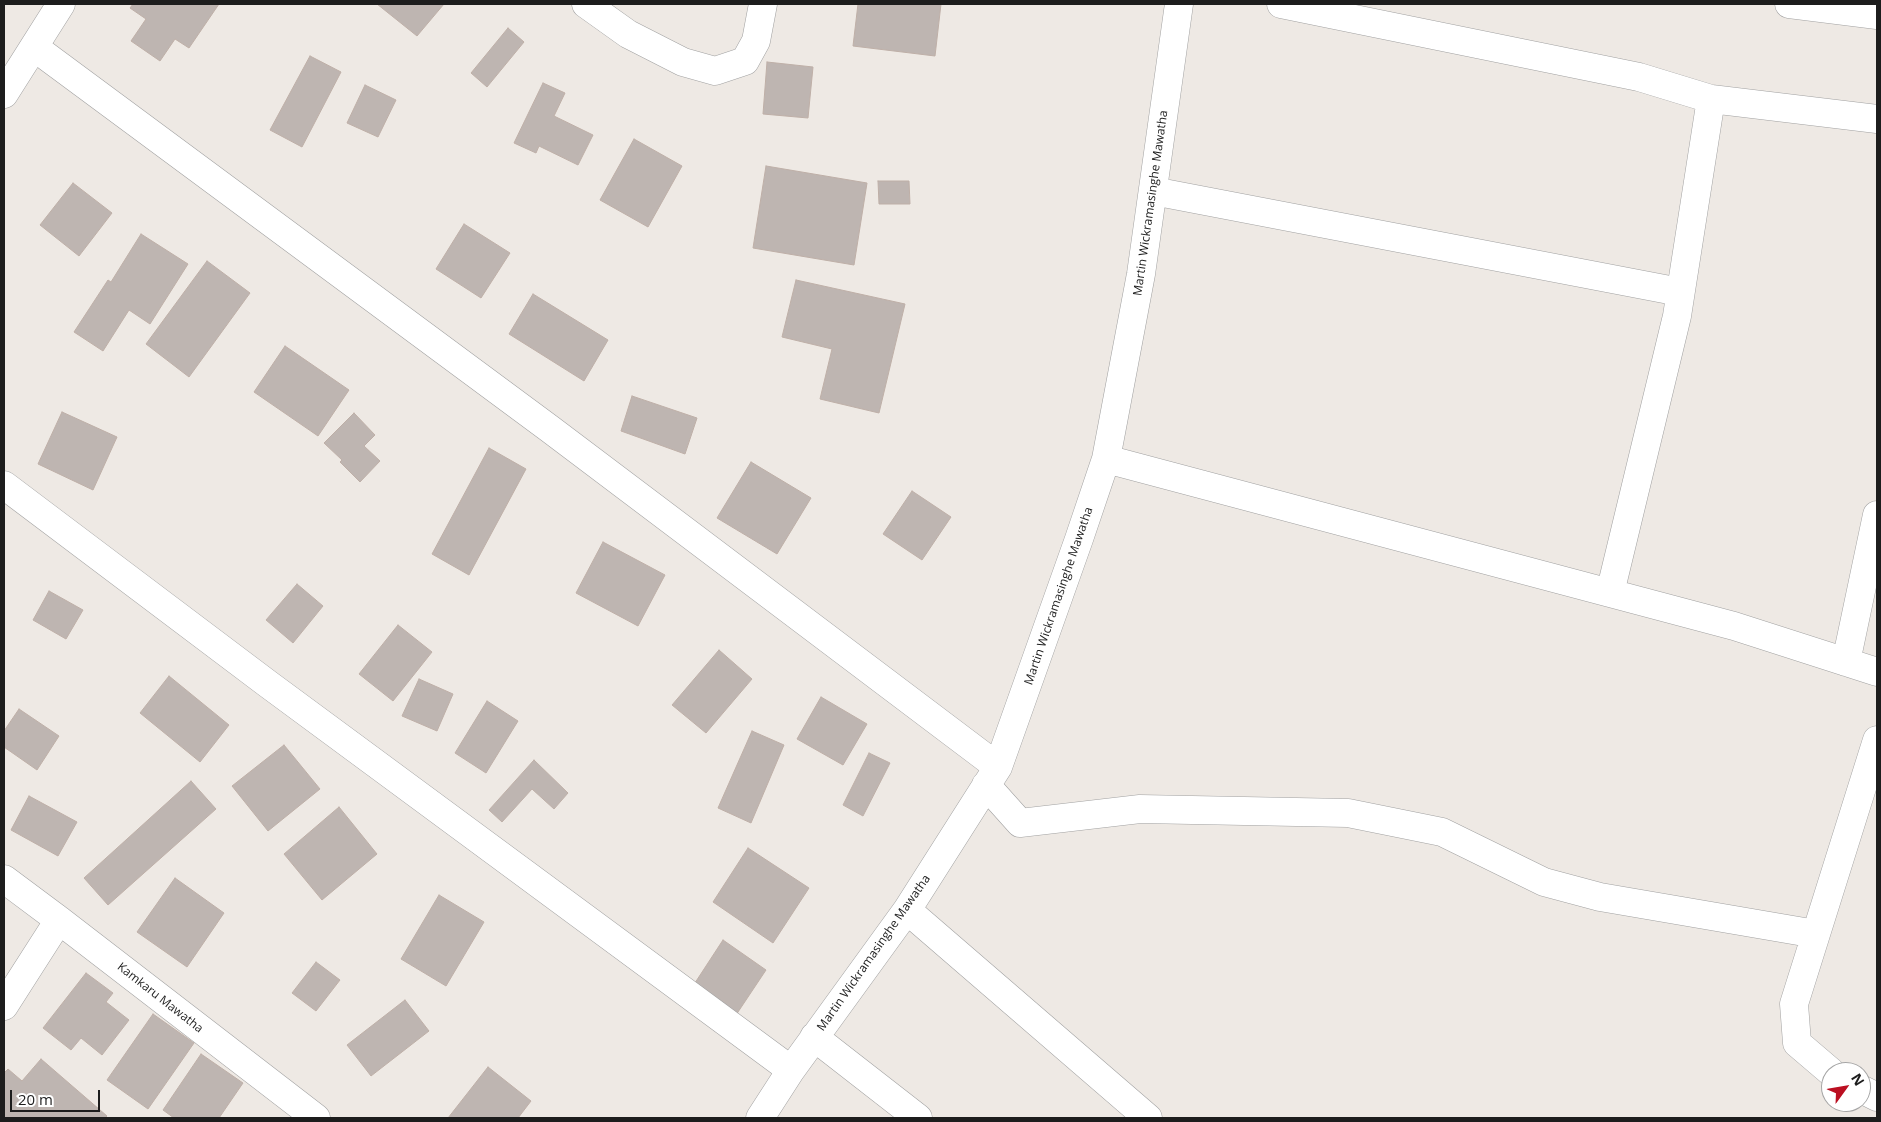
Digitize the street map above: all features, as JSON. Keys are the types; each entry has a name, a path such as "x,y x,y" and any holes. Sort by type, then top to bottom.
{"street":[{"path":"4,94 61,4"},
{"path":"586,4 628,34 683,62 715,71 745,61 756,41 764,4"},
{"name":"Martin Wickramasinghe Mawatha","path":"760,1118 814,1037 907,910 992,776 1079,539 1106,458 1142,274 1178,4"},
{"path":"1281,4 1639,77 1711,99 1877,119"},
{"path":"1789,4 1877,15"},
{"path":"34,47 558,434 992,776 1020,823 1140,809 1348,814 1442,832 1544,882 1600,897 1816,934"},
{"path":"1610,593 1677,316 1711,99"},
{"path":"1153,191 1680,292"},
{"path":"1106,458 1734,626 1877,672"},
{"path":"4,485 268,684 791,1070"},
{"path":"1846,662 1877,515"},
{"path":"1821,1063 1797,1042 1794,1004 1877,740"},
{"name":"Kamkaru Mawatha","path":"4,879 60,920 316,1118"},
{"path":"907,910 1148,1118"},
{"path":"4,1006 60,920"},
{"path":"814,1037 918,1118"}],"building":[{"path":"133,4 219,4 189,48 175,39 160,61 131,41 146,19 130,8"},
{"path":"377,4 444,4 417,36"},
{"path":"858,4 941,4 935,56 853,46"},
{"path":"508,28 524,42 487,87 471,73"},
{"path":"310,56 341,72 302,147 270,130"},
{"path":"767,62 813,67 808,118 763,114"},
{"path":"543,83 565,93 554,116 593,135 578,165 539,146 536,153 514,143"},
{"path":"365,85 396,100 378,137 347,123"},
{"path":"634,139 682,166 648,227 600,200"},
{"path":"766,166 867,183 854,265 753,248"},
{"path":"878,181 909,181 910,204 879,204"},
{"path":"73,183 112,213 79,256 40,225"},
{"path":"464,224 510,253 481,298 436,269"},
{"path":"141,234 188,264 150,324 129,310 103,351 74,332 108,280 111,282"},
{"path":"207,261 250,293 189,377 146,344"},
{"path":"796,280 905,304 879,413 820,399 832,349 782,337"},
{"path":"533,294 608,340 584,381 509,334"},
{"path":"285,346 349,390 318,436 254,392"},
{"path":"632,396 697,418 685,454 621,431"},
{"path":"62,412 117,437 93,490 38,464"},
{"path":"354,413 375,435 364,446 380,461 360,482 340,462 342,460 324,443"},
{"path":"489,448 526,469 469,575 432,554"},
{"path":"751,462 811,498 777,554 717,518"},
{"path":"912,491 951,517 922,560 883,534"},
{"path":"603,542 665,575 638,626 576,593"},
{"path":"297,584 323,606 293,643 266,620"},
{"path":"49,591 83,610 66,639 33,620"},
{"path":"398,625 432,652 393,701 359,674"},
{"path":"719,650 752,679 706,733 672,705"},
{"path":"169,676 229,725 200,762 140,713"},
{"path":"419,679 453,694 437,731 402,716"},
{"path":"821,697 867,724 843,765 797,739"},
{"path":"487,701 518,721 486,773 455,753"},
{"path":"19,709 59,736 37,770 4,747 4,731"},
{"path":"752,731 784,745 751,823 718,808"},
{"path":"284,745 320,789 268,831 232,786"},
{"path":"869,753 890,763 863,816 843,805"},
{"path":"534,760 568,793 554,809 532,789 502,822 489,810"},
{"path":"191,781 216,809 108,905 84,878"},
{"path":"29,796 77,822 58,856 11,830"},
{"path":"339,807 377,854 322,900 284,854"},
{"path":"748,848 809,888 773,943 713,902"},
{"path":"175,878 224,913 187,967 137,932"},
{"path":"439,895 484,922 446,986 401,959"},
{"path":"723,940 766,970 734,1018 691,989"},
{"path":"316,962 340,980 316,1011 292,993"},
{"path":"86,973 113,993 106,1002 129,1020 102,1055 81,1038 71,1050 43,1028"},
{"path":"405,1000 429,1031 371,1076 347,1045"},
{"path":"153,1014 194,1043 148,1109 107,1080"},
{"path":"201,1054 243,1083 219,1118 174,1118 163,1110"},
{"path":"41,1059 107,1116 105,1118 4,1118 4,1073 8,1069 22,1081"},
{"path":"488,1067 531,1101 518,1118 448,1118"}]}
